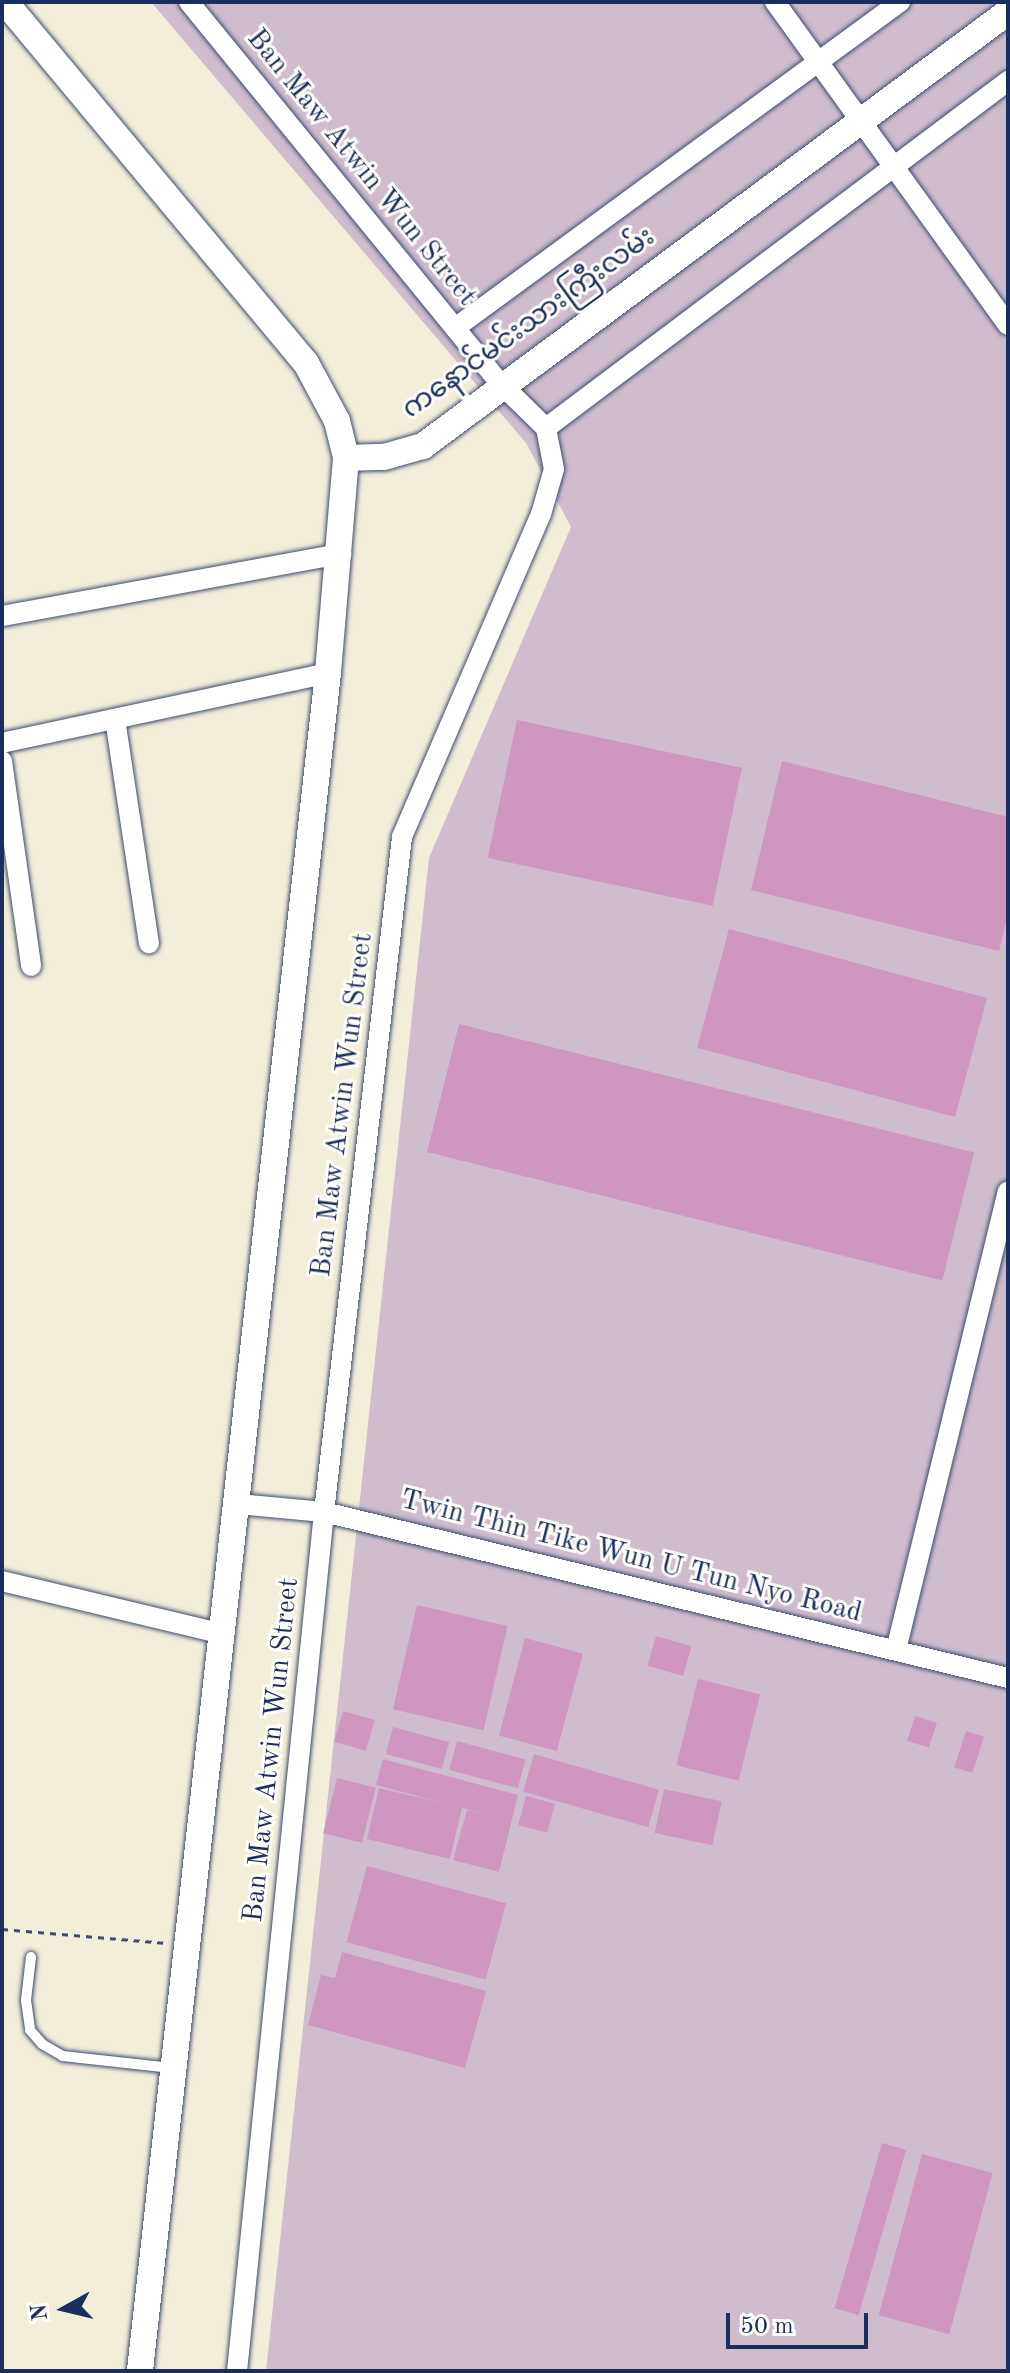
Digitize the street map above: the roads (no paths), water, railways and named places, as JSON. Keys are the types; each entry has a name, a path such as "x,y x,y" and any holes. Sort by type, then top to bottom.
{"main road":[{"path":"5,2 306,363 337,421 346,458 341,554 238,1504 171,2068 140,2371"},
{"name":"ကနောင်မင်းသားကြီးလမ်း","path":"346,458 384,457 423,446 501,384 1008,12"}],"street":[{"name":"Ban Maw Atwin Wun Street","path":"189,2 501,384 546,428 554,469 541,514 402,837 324,1512 237,2371"},
{"path":"775,2 1008,325"},
{"path":"455,328 900,2"},
{"path":"546,428 892,164 1008,81"},
{"path":"2,616 341,554"},
{"path":"2,743 328,673"},
{"path":"115,719 149,943"},
{"path":"2,761 31,966"},
{"path":"896,1650 1008,1191"},
{"name":"Twin Thin Tike Wun U Tun Nyo Road","path":"238,1504 324,1512 1008,1678"},
{"path":"2,1581 222,1634"}],"lane":[{"path":"31,1957 26,2000 30,2030 42,2044 63,2056 171,2068"}]}
